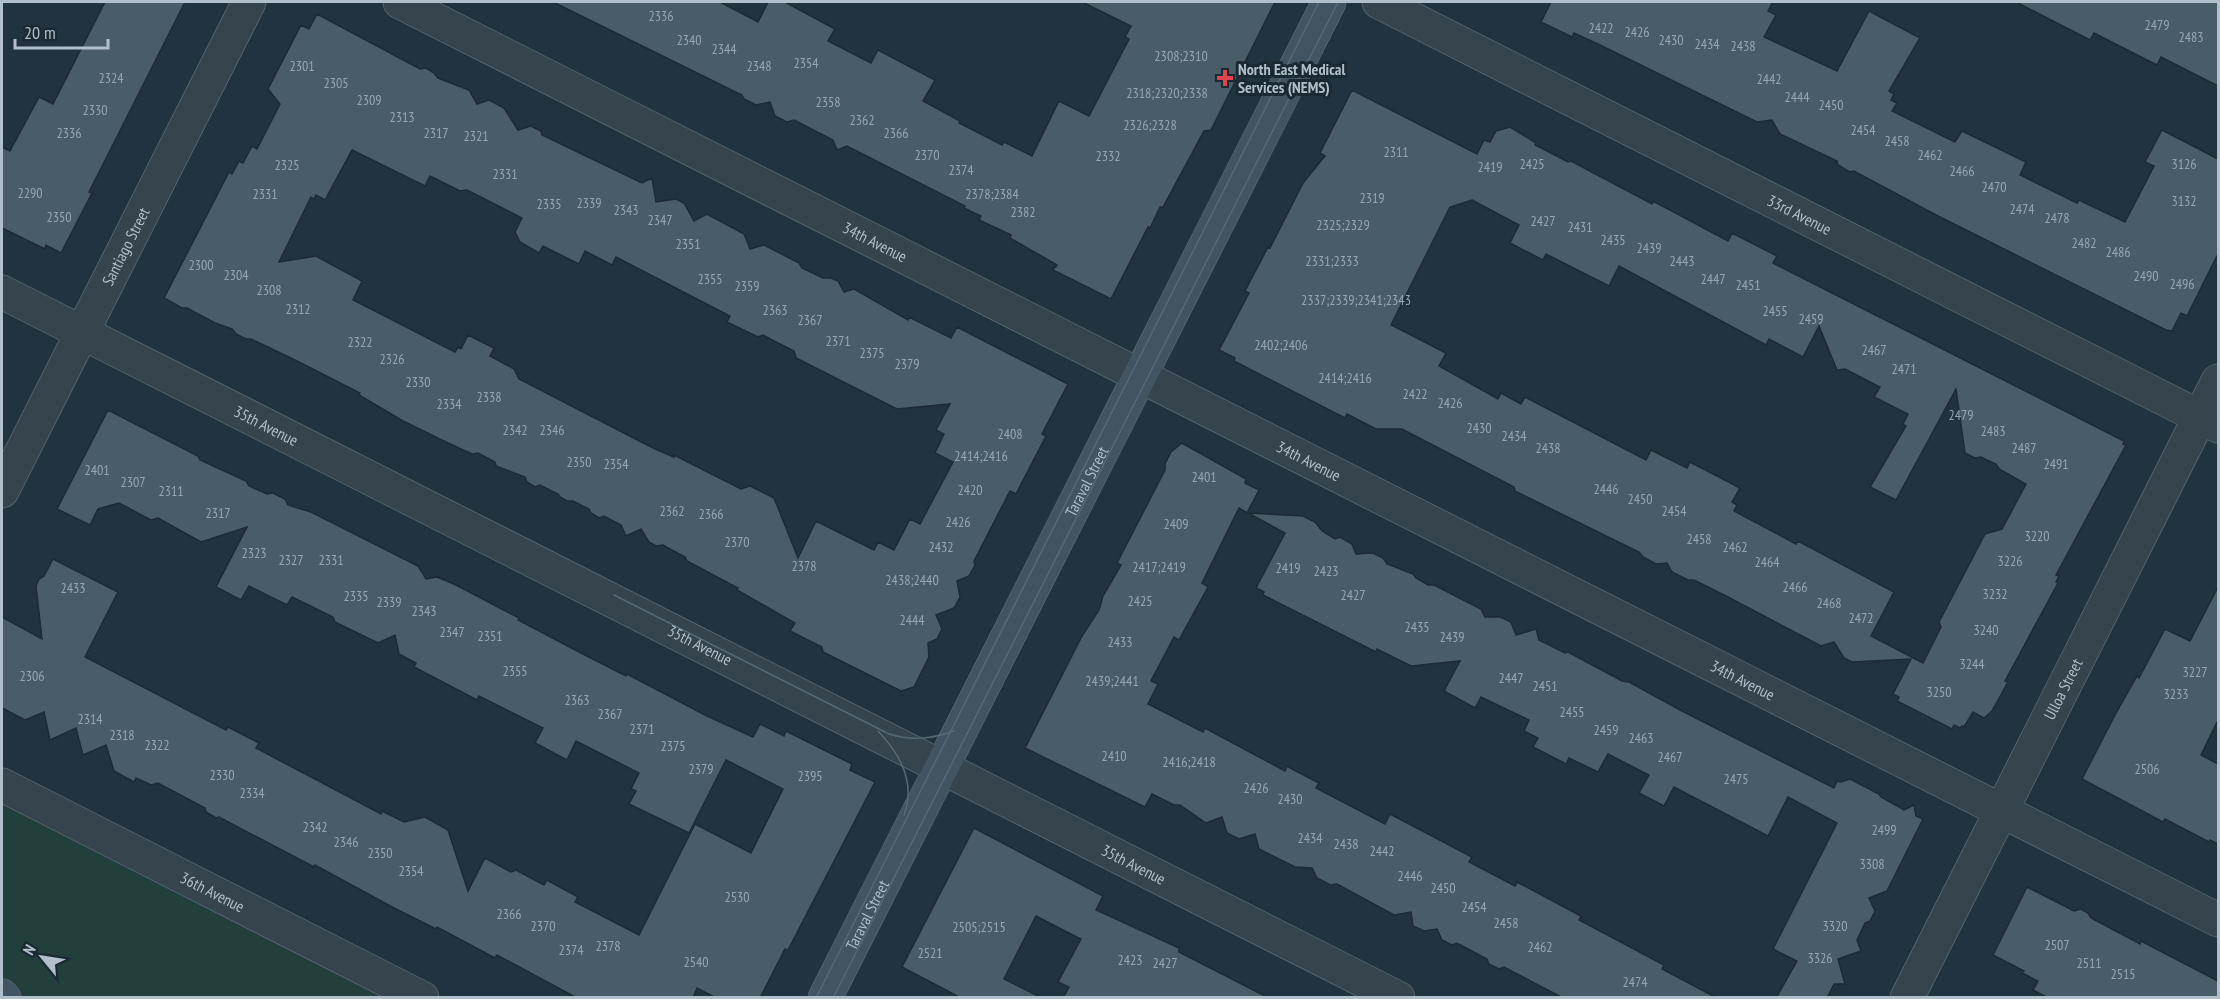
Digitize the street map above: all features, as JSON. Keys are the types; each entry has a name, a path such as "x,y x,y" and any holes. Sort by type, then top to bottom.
{"street":[{"name":"Santiago Street","path":"2,491 249,2"},
{"name":"34th Avenue","path":"400,2 2218,920"},
{"name":"Taraval Street","path":"825,998 1329,2"},
{"name":"33rd Avenue","path":"1379,2 2210,421"},
{"name":"35th Avenue","path":"2,292 1398,998"},
{"name":"Ulloa Street","path":"1907,998 2001,811 2210,421 2218,381"},
{"name":"36th Avenue","path":"2,785 422,998"},
{"name":"Taraval Street","path":"805,998 844,963"},
{"name":"Taraval Street","path":"841,998 844,963"}],"green space":[{"path":"2,785 422,997 2,997"}],"building":[{"path":"105,2 185,2 89,192 92,193 61,253 46,245 45,249 2,228 2,147 10,151 39,97 53,104"},
{"path":"553,2 720,2 758,22 768,2 785,2 835,29 828,41 871,63 878,50 935,80 923,101 1002,145 1004,142 1032,156 1059,101 1089,116 1129,39 1125,37 1131,26 1082,2 1275,2 1211,130 1204,131 1163,207 1160,207 1150,228 1148,227 1111,299 1053,270 1057,265 1010,238 1011,235 979,220 981,216 964,208 965,206 847,146 837,150 833,140 794,120 787,122 775,116 770,102 756,105 744,99 742,95"},
{"path":"1551,2 1773,2 1768,11 1776,15 1764,37 1837,71 1869,11 1920,38 1889,91 1894,94 1891,100 1897,103 1892,111 1955,142 1962,131 2026,162 2020,175 2077,203 2079,200 2125,222 2154,166 2145,162 2162,130 2218,159 2218,254 2187,316 2181,313 2172,331 2166,330 1936,215 1854,171 1850,172 1838,165 1837,161 1780,134 1772,120 1757,122 1600,45 1574,33 1572,37 1541,22"},
{"path":"2016,2 2218,2 2218,86 2161,57 2157,65 2094,33 2090,40"},
{"path":"317,14 420,69 426,68 438,78 469,90 477,104 489,100 504,108 518,130 531,126 541,131 542,135 642,183 652,178 656,202 676,199 684,203 694,221 707,214 744,234 750,249 764,245 799,263 802,268 823,278 838,281 844,292 854,289 908,320 909,317 951,338 957,327 1068,384 1042,434 1046,436 1016,494 1010,491 974,561 975,565 969,576 957,581 960,597 954,608 936,615 942,629 937,639 928,643 929,657 914,687 901,691 823,652 822,647 790,631 795,623 737,590 738,588 687,561 685,557 663,545 656,546 649,542 641,529 626,536 621,525 604,516 599,518 589,509 573,501 567,501 540,485 535,487 527,482 525,477 496,466 495,462 478,453 472,454 403,421 359,395 360,393 164,298 229,172 232,174 239,161 243,163 252,146 257,149 280,104 268,89 301,25 309,29","holes":["352,150 425,186 430,176 460,191 467,190 522,218 515,232 520,242 539,253 543,246 579,264 585,251 612,265 616,257 730,316 727,322 758,337 763,335 794,351 796,358 897,409 950,404 936,430 944,434 935,453 953,462 920,524 910,519 894,550 878,542 874,550 816,521 798,558 774,498 750,486 741,489 674,455 674,457 653,448 519,379 514,369 490,356 494,348 468,335 461,349 458,347 455,352 353,300 362,281 316,256 279,262 311,197 314,199 316,195 325,200"]},
{"path":"1352,90 1477,154 1484,140 1490,142 1496,131 1510,127 1536,143 1535,145 1568,162 1571,161 1652,204 1653,201 1728,241 1732,233 1777,256 1773,263 2124,441 2123,444 2126,445 2056,575 2059,576 2056,582 2058,583 2005,681 2008,682 1992,711 1984,718 1973,712 1964,727 1954,725 1952,729 1897,701 1899,697 1893,694 1911,659 1852,662 1844,658 1834,642 1821,646 1694,580 1688,580 1672,572 1667,563 1656,564 1639,552 1515,491 1514,487 1402,429 1376,429 1347,414 1345,418 1234,361 1235,358 1219,350 1249,293 1245,291 1268,247 1270,248 1303,183 1325,156 1320,153","holes":["1472,200 1519,225 1510,243 1543,260 1546,254 1609,286 1619,266 1766,345 1769,339 1803,357 1819,326 1837,370 1845,369 1880,387 1874,397 1908,414 1903,424 1906,426 1870,487 1896,500 1956,389 1965,453 1996,464 1999,469 2026,484 2002,529 1985,534 1939,622 1941,627 1923,663 1871,636 1894,592 1798,541 1796,544 1734,511 1737,505 1732,502 1740,488 1690,462 1687,468 1651,450 1646,460 1525,397 1521,404 1501,393 1498,399 1439,366 1446,353 1391,325 1450,207"]},
{"path":"108,410 198,456 200,460 246,481 249,486 267,494 273,493 285,499 288,505 311,512 418,566 426,579 437,577 456,585 581,653 707,716 753,737 760,724 784,736 786,731 852,764 850,770 875,782 788,950 785,949 760,998 716,998 697,988 693,998 577,998 497,955 495,958 437,927 436,929 394,908 315,865 314,867 219,817 216,818 206,812 205,808 158,783 151,785 136,778 134,782 114,771 106,745 83,755 76,728 50,740 44,712 25,720 2,708 2,617 42,639 36,586 53,559 118,592 85,657 226,730 228,727 259,743 256,748 381,814 382,811 404,822 425,817 448,830 468,891 485,858 511,872 516,870 544,885 547,880 578,897 575,902 639,935 695,824 751,853 783,789 726,760 689,833 629,804 636,791 631,789 639,773 576,741 567,760 535,743 543,728 479,696 477,700 414,667 416,663 399,654 395,635 378,643 292,597 287,605 249,586 241,600 216,587 247,527 201,542 158,518 151,520 119,503 98,509 90,525 57,509"},
{"path":"1182,443 1246,479 1245,483 1259,490 1247,513 1239,508 1202,583 1208,587 1179,640 1174,637 1151,681 1158,684 1148,704 1203,732 1205,728 1285,771 1287,766 1319,783 1316,788 1385,824 1390,814 1472,857 1469,862 1515,886 1517,882 1581,916 1579,920 1664,965 1662,969 1717,998 1563,998 1504,967 1499,969 1489,964 1487,959 1457,943 1452,945 1442,940 1437,929 1424,931 1413,926 1411,912 1394,915 1337,884 1330,885 1317,878 1312,868 1295,867 1259,849 1255,834 1239,839 1227,833 1222,817 1206,823 1180,805 1174,805 1152,794 1145,807 1025,748 1082,636 1099,610 1103,596 1121,565 1117,563 1165,470 1165,464 1171,452"},
{"path":"1248,513 1303,516 1315,522 1322,531 1335,539 1340,537 1352,544 1356,554 1373,553 1383,558 1387,564 1413,574 1428,585 1434,585 1481,609 1485,617 1500,617 1511,622 1516,635 1536,629 1539,640 1565,653 1568,652 1622,681 1629,682 1834,788 1837,781 1850,779 1904,810 1914,805 1916,816 1923,819 1887,891 1869,898 1875,911 1870,921 1865,923 1857,940 1861,951 1838,959 1845,984 1834,984 1827,998 1776,998 1797,961 1773,949 1837,823 1788,797 1768,836 1674,787 1664,806 1639,793 1649,775 1608,754 1598,772 1569,758 1566,764 1533,747 1538,738 1524,731 1529,720 1481,697 1475,708 1444,691 1460,661 1411,666 1377,649 1376,652 1263,595 1264,592 1256,588 1285,533"},
{"path":"2218,587 2218,720 2201,755 2218,764 2218,844 2210,840 2209,842 2165,819 2163,822 2082,779 2115,715 2137,676 2139,678 2165,629 2190,641"},
{"path":"974,828 1103,896 1096,910 1179,948 1179,952 1269,998 1063,998 1069,987 1058,982 1081,939 1036,916 1004,979 1042,998 961,998 902,967"},
{"path":"2027,887 2074,911 2081,909 2091,918 2140,944 2141,941 2218,981 2218,998 2048,998 2033,990 2038,981 1993,955"}],"tram line":[{"path":"816,998 1319,2"},
{"path":"833,998 1338,2"},
{"path":"614,595 889,734 906,738 921,738 954,731"},
{"path":"878,731 893,749 904,770 908,792 904,815"}],"place":[{"name":"North East Medical Services (NEMS)","path":"1225,78"}]}
